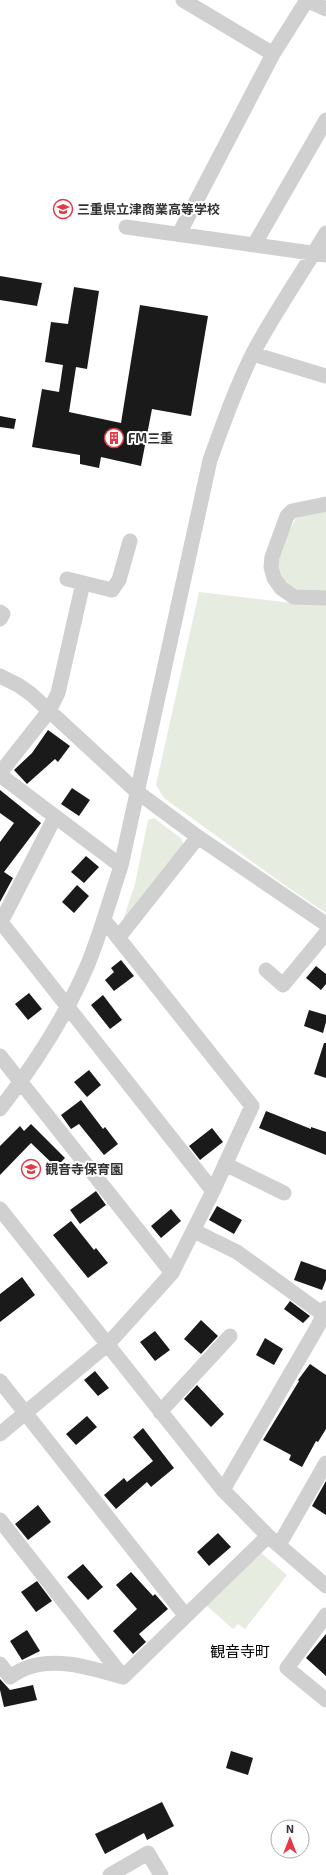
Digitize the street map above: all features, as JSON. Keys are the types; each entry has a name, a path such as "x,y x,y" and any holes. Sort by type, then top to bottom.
{"street":[{"path":"183,0 273,54"},
{"path":"179,234 273,54 306,0 326,10"},
{"path":"254,245 326,120"},
{"path":"126,227 320,254"},
{"path":"0,1109 21,1082 60,1021 88,965 121,866 203,485 221,428 253,354 280,306 320,254 326,233"},
{"path":"253,354 326,376"},
{"path":"326,504 292,511 287,516 271,562 274,578 285,592 298,597 326,598"},
{"path":"67,579 112,590 119,580 130,541"},
{"path":"83,583 58,693 49,710 0,774 121,866"},
{"path":"0,612 3,614 0,619"},
{"path":"0,676 31,694 136,791 198,837 326,924"},
{"path":"55,817 1,922 213,1191"},
{"path":"118,938 198,837"},
{"path":"0,1434 108,1344 172,1273 194,1231 252,1106 104,920"},
{"path":"266,970 283,985 326,933"},
{"path":"0,1056 172,1273"},
{"path":"226,1164 284,1193"},
{"path":"0,1209 223,1490 273,1540 326,1586"},
{"path":"194,1231 237,1252 325,1312 223,1490"},
{"path":"160,1412 230,1336"},
{"path":"0,1381 185,1615"},
{"path":"123,1677 185,1615 273,1540 326,1463"},
{"path":"0,1520 123,1677"},
{"path":"326,1615 287,1668 326,1700"},
{"path":"0,1664 10,1676 28,1667 44,1663 60,1663 77,1665 123,1677"},
{"path":"110,1875 148,1853 161,1875"}],"shaded area":[{"path":"326,511 326,594 295,590 285,582 279,570 279,561 284,544 298,515"},
{"path":"199,592 291,603 326,605 326,913 283,884 164,798 156,785"},
{"path":"154,818 182,839 184,847 122,923 135,884 148,820"},
{"path":"260,1552 287,1575 245,1629 238,1624 233,1629 205,1604"}],"building":[{"path":"0,276 42,283 37,306 0,300"},
{"path":"74,287 99,291 87,369 76,367 69,412 121,423 140,305 208,316 191,416 152,409 141,466 101,457 99,468 80,464 80,455 32,447 42,389 59,392 63,365 45,362 51,322 68,324"},
{"path":"0,416 16,419 14,429 0,427"},
{"path":"48,730 70,746 58,762 55,759 27,784 14,770 32,753"},
{"path":"72,788 90,800 79,816 61,804"},
{"path":"0,790 41,823 4,872 13,878 0,902 0,842 14,823 0,813"},
{"path":"86,856 99,867 84,883 71,872"},
{"path":"77,885 89,896 74,913 62,902"},
{"path":"121,960 134,976 114,991 105,980 114,972 111,968"},
{"path":"316,966 326,974 326,984 321,990 306,978"},
{"path":"29,993 42,1009 28,1020 15,1004"},
{"path":"103,995 122,1020 110,1029 91,1005"},
{"path":"309,1010 326,1015 323,1033 304,1026"},
{"path":"324,1043 326,1043 326,1078 314,1074"},
{"path":"89,1070 101,1085 87,1097 74,1082"},
{"path":"81,1100 103,1129 105,1127 118,1144 104,1155 79,1124 71,1129 61,1115"},
{"path":"266,1111 311,1129 311,1127 326,1132 326,1155 259,1128"},
{"name":"観音寺保育園","path":"31,1124 65,1158 56,1167 31,1143 0,1175 0,1146 20,1126 24,1131"},
{"path":"212,1128 223,1142 200,1160 189,1146"},
{"path":"96,1191 106,1205 80,1224 70,1210"},
{"path":"217,1206 242,1220 234,1234 209,1220"},
{"path":"171,1209 181,1221 161,1238 151,1226"},
{"path":"71,1221 94,1250 96,1248 108,1263 88,1278 53,1235"},
{"path":"301,1261 326,1270 326,1280 322,1290 294,1280"},
{"path":"22,1277 35,1295 0,1322 0,1294"},
{"path":"290,1301 310,1316 303,1323 284,1309"},
{"path":"201,1320 218,1336 201,1354 184,1339"},
{"path":"155,1331 170,1350 155,1361 140,1342"},
{"path":"265,1338 283,1349 274,1365 256,1355"},
{"path":"310,1364 326,1375 326,1429 318,1442 316,1441 302,1467 289,1460 291,1455 263,1440 299,1381 298,1380"},
{"path":"95,1371 109,1388 98,1396 84,1380"},
{"path":"197,1385 224,1414 211,1427 184,1399"},
{"path":"87,1416 97,1427 76,1445 66,1434"},
{"path":"143,1428 174,1468 151,1487 147,1482 116,1509 104,1495 124,1478 127,1482 153,1461 133,1437"},
{"path":"326,1481 326,1515 312,1506"},
{"path":"38,1505 51,1522 28,1540 15,1524"},
{"path":"218,1533 231,1547 209,1566 197,1552"},
{"path":"83,1564 103,1587 88,1600 67,1577"},
{"path":"131,1572 153,1596 155,1594 168,1609 139,1634 146,1642 133,1654 113,1631 137,1609 116,1585"},
{"path":"37,1581 52,1601 36,1612 21,1592"},
{"path":"27,1630 40,1651 22,1660 10,1641"},
{"path":"326,1634 326,1676 306,1658"},
{"path":"0,1679 10,1690 33,1685 37,1700 4,1707 0,1690"},
{"path":"231,1751 253,1758 248,1775 226,1768"},
{"path":"162,1802 174,1826 147,1840 144,1833 105,1854 95,1834"}],"place":[{"name":"三重県立津商業高等学校","path":"63,209"},
{"name":"FM三重","path":"114,438"},
{"name":"観音寺保育園","path":"31,1169"}],"district":[{"name":"観音寺町","path":"240,1651"}]}
